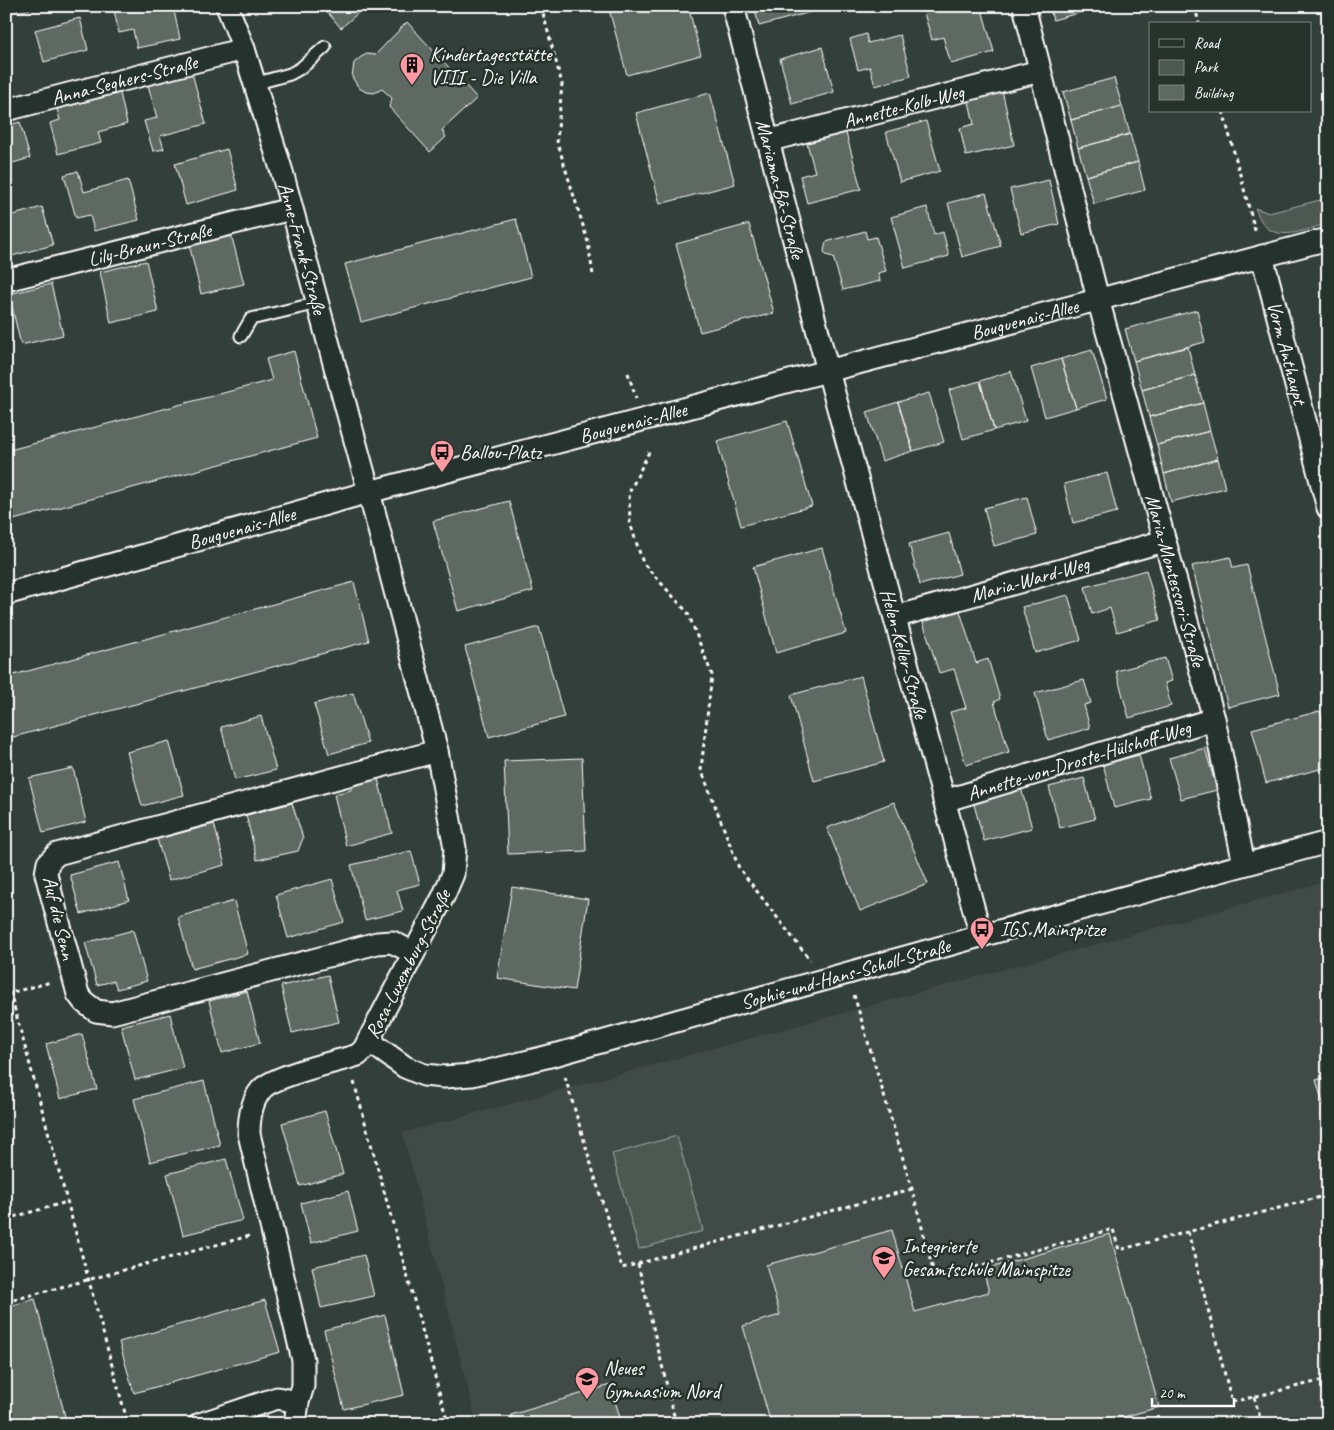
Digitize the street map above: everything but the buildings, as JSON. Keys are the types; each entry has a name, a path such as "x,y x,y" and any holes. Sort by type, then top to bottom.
{"street":[{"name":"Anne-Frank-Straße","path":"227,6 244,48 282,172 369,492"},
{"name":"Mariama-Bâ-Straße","path":"733,6 828,371"},
{"path":"1024,6 1098,299"},
{"name":"Anna-Seghers-Straße","path":"6,110 244,48"},
{"name":"Annette-Kolb-Weg","path":"767,141 1040,71"},
{"name":"Lily-Braun-Straße","path":"6,280 291,209"},
{"name":"Bouguenais-Allee","path":"6,594 369,492 1328,239"},
{"name":"Vorm Anthaupt","path":"1262,256 1328,508"},
{"name":"Maria-Montessori-Straße","path":"1098,299 1214,719 1244,864"},
{"name":"Helen-Keller-Straße","path":"828,371 981,936"},
{"name":"Rosa-Luxemburg-Straße","path":"295,1424 298,1402 303,1386 303,1360 249,1134 249,1120 253,1102 262,1088 278,1079 358,1055 364,1049 453,874 455,848 437,751 369,492"},
{"name":"Maria-Ward-Weg","path":"895,617 1164,541"},
{"name":"Annette-von-Droste-Hülshoff-Weg","path":"944,801 1214,719"},
{"name":"Auf die Senn","path":"414,953 392,942 377,943 112,1013 96,1012 78,994 46,874 48,863 57,854 437,751"},
{"name":"Sophie-und-Hans-Scholl-Straße","path":"369,1041 405,1067 424,1075 444,1077 472,1075 558,1054 1328,842"},
{"path":"200,1424 277,1398 298,1402"}],"lane":[{"path":"254,84 290,74 301,68 325,47"},
{"path":"242,336 251,319 318,304"}],"path":[{"path":"541,6 562,84 557,141 588,242 594,276"},
{"path":"1195,6 1199,22"},
{"path":"1223,112 1262,256"},
{"path":"628,373 638,406"},
{"path":"648,452 629,494 630,524 643,563 688,613 712,675 701,769 739,868 826,980"},
{"path":"847,973 912,1189 935,1278 1113,1229 1119,1250 1328,1195"},
{"path":"73,976 8,993 68,1202 128,1424"},
{"path":"558,1054 622,1268 912,1189"},
{"path":"348,1058 448,1424"},
{"path":"6,1219 68,1202"},
{"path":"6,1302 272,1230"},
{"path":"1188,1232 1232,1402 1328,1379"},
{"path":"638,1264 676,1424"},
{"path":"1254,1397 1262,1424"}],"shaded area":[{"name":"Integrierte Gesamtschule Mainspitze","path":"1328,881 1328,1424 477,1424 403,1133"}],"green space":[{"path":"1328,198 1328,223 1293,233 1284,234 1268,229 1255,208 1269,213"},
{"path":"677,1136 703,1231 639,1249 612,1154"}],"place":[{"name":"Kindertagesstätte VIII - Die Villa","path":"412,86"},
{"name":"Ballou-Platz","path":"442,473"},
{"name":"IGS Mainspitze","path":"982,950"},
{"name":"Integrierte Gesamtschule Mainspitze","path":"884,1279"},
{"name":"Neues Gymnasium Nord","path":"587,1400"}]}
